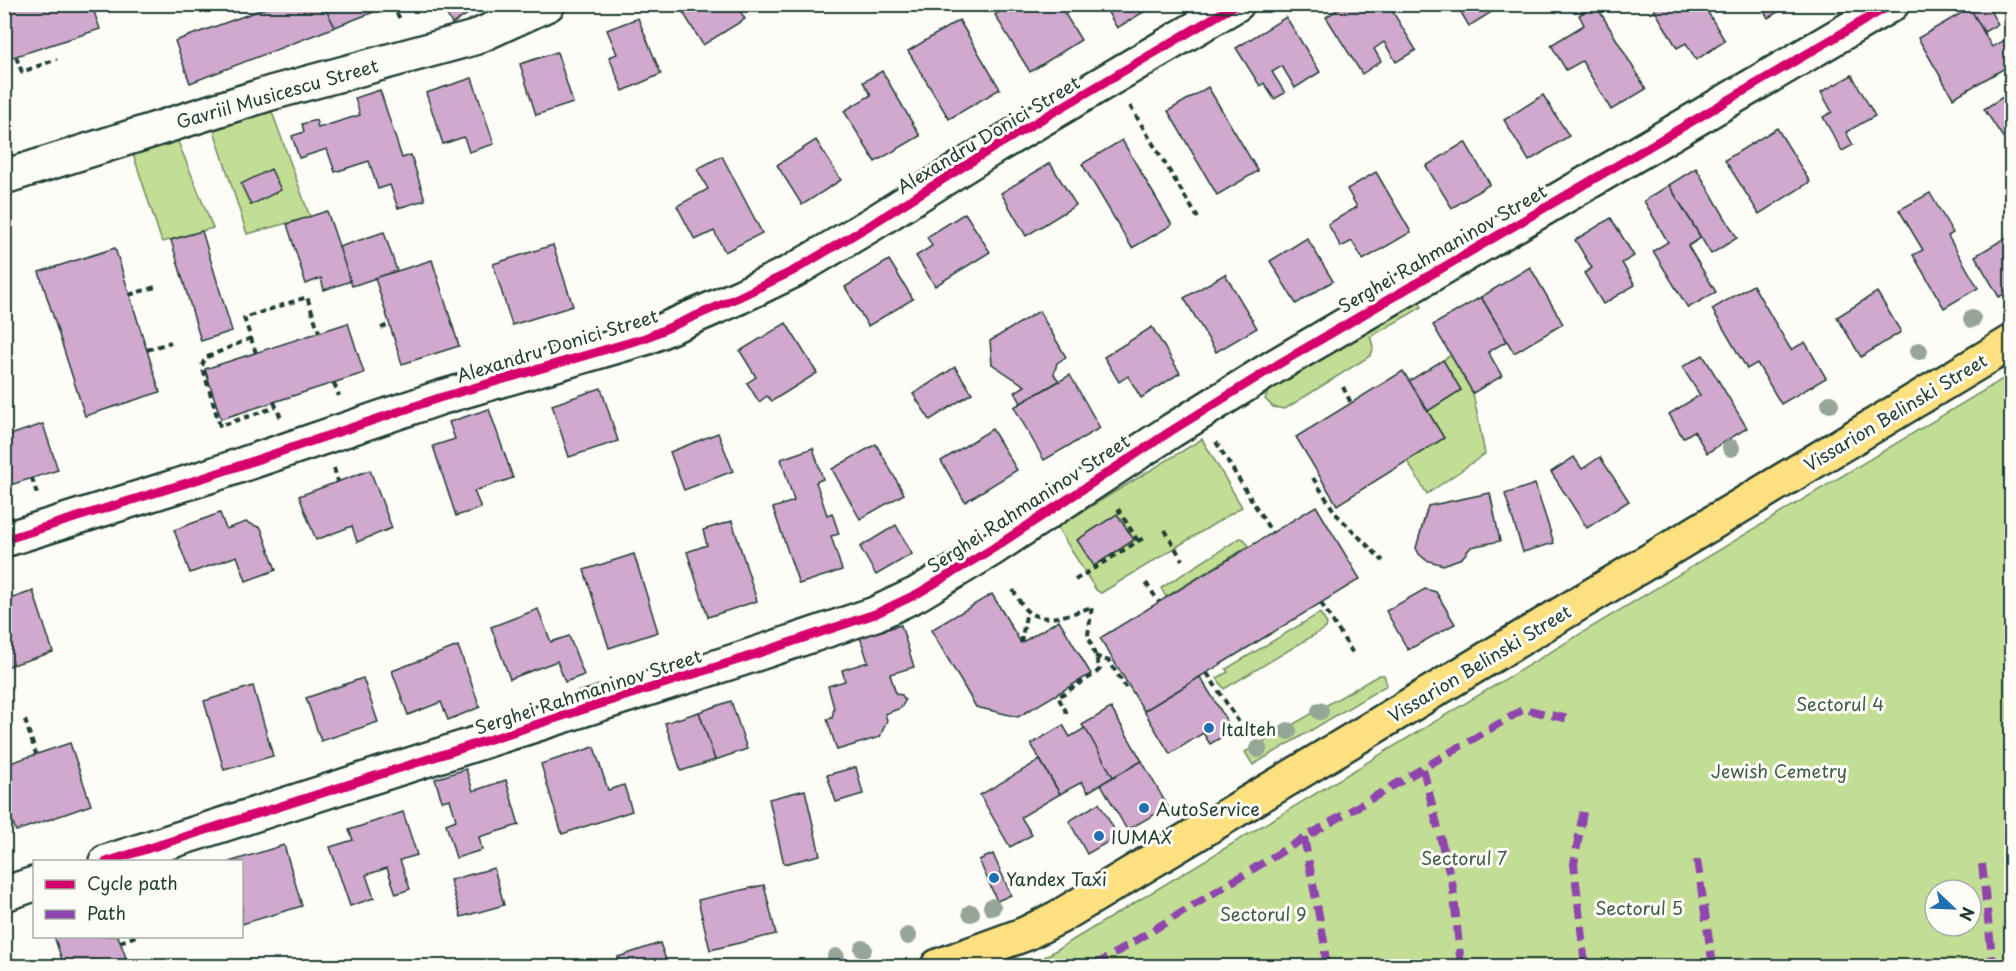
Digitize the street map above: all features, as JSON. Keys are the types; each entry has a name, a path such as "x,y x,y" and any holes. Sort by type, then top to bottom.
{"main road":[{"name":"Vissarion Belinski Street","path":"938,966 1025,934 1059,916 2012,342"}],"street":[{"name":"Gavriil Musicescu Street","path":"4,177 271,93 474,38 548,4"},
{"name":"Alexandru Donici Street","path":"4,540 209,476 439,398 645,338 793,271 996,146 1237,4"},
{"name":"Serghei Rahmaninov Street","path":"109,860 707,670 875,614 917,594 992,549 1198,414 1401,290 1892,4"},
{"path":"4,894 33,884"}],"path":[{"path":"391,4 402,23"},
{"path":"2001,4 2012,23"},
{"path":"16,57 22,72 57,59"},
{"path":"1112,78 1198,218"},
{"path":"129,295 155,287"},
{"path":"256,353 244,318 307,297 319,333"},
{"path":"381,328 390,324"},
{"path":"251,338 205,358 202,366 220,426 276,407"},
{"path":"147,350 171,342"},
{"path":"1343,387 1351,403"},
{"path":"1198,414 1272,533"},
{"path":"4,424 9,435"},
{"path":"1313,478 1336,514 1383,561"},
{"path":"1118,509 1138,541"},
{"path":"1165,530 1182,560"},
{"path":"1075,580 1145,537"},
{"path":"1146,583 1159,602"},
{"path":"1013,590 1026,610 1035,615 1063,616 1092,607 1088,635 1100,669 1095,675 1058,698 1069,717"},
{"path":"1321,603 1354,655"},
{"path":"1021,643 1026,610"},
{"path":"1095,655 1109,661 1126,688"},
{"path":"1207,673 1240,724"},
{"path":"25,720 36,754"},
{"path":"120,942 131,938"}],"green space":[{"path":"271,109 310,217 247,234 212,124"},
{"path":"177,139 213,228 162,242 133,154"},
{"path":"1419,302 1422,307 1370,337 1373,351 1370,356 1285,409 1273,407 1265,399 1269,388"},
{"path":"1451,355 1473,393 1485,454 1427,494 1407,461 1444,438 1428,411 1461,390 1443,360"},
{"name":"Jewish Cemetry","path":"2011,374 2011,966 1022,966 1043,958"},
{"path":"1202,439 1242,507 1101,593 1096,590 1057,527"},
{"path":"1240,538 1244,539 1249,546 1166,597 1161,588"},
{"path":"1320,613 1327,624 1326,628 1224,689 1217,678 1228,672 1226,669"},
{"path":"1379,675 1384,675 1387,685 1253,765 1245,752"}],"building":[{"path":"4,4 97,4 92,6 100,29 4,60"},
{"path":"277,4 323,4 335,27 190,83 175,41"},
{"path":"323,4 382,4 384,8 335,27"},
{"path":"441,4 484,4 452,24"},
{"path":"687,4 736,4 745,19 703,45 681,9"},
{"path":"1011,4 1059,4 1081,40 1030,72 995,15"},
{"path":"1103,4 1157,4 1117,28"},
{"path":"1340,4 1388,4 1416,50 1396,62 1384,42 1374,49 1381,61 1362,74 1326,17 1342,7"},
{"path":"1456,4 1496,4 1498,8 1469,26"},
{"path":"1651,4 1703,4 1725,41 1696,60 1686,43 1677,48"},
{"path":"1760,4 1791,4 1768,18"},
{"path":"1986,4 1998,24 1984,32 1968,5"},
{"path":"1596,5 1646,89 1611,110 1582,61 1566,70 1551,45 1584,25 1579,15"},
{"path":"1970,8 1992,47 2008,38 2012,44 2012,64 1953,98 1918,38"},
{"path":"1286,17 1320,72 1295,88 1282,66 1272,72 1285,93 1274,99 1264,83 1260,86 1236,48"},
{"path":"638,18 661,74 623,91 609,57 617,54 607,30"},
{"path":"959,20 1000,89 949,119 908,51"},
{"path":"557,52 573,103 536,115 520,64"},
{"path":"882,71 920,136 875,162 844,111 871,95 863,82"},
{"path":"1852,75 1875,116 1846,132 1853,145 1842,151 1823,117 1832,112 1821,92"},
{"path":"472,78 494,144 469,152 464,137 443,144 426,93"},
{"path":"1208,87 1258,171 1217,195 1168,111"},
{"path":"380,90 402,158 411,155 425,200 398,208 390,185 378,189 369,161 335,172 327,149 299,158 292,136 304,132 302,124 316,120 318,128 360,115 355,98"},
{"path":"2012,91 2012,151 1984,109"},
{"path":"1543,95 1569,136 1529,161 1504,120"},
{"path":"1777,128 1810,182 1759,214 1725,160"},
{"path":"816,140 841,180 802,205 777,165"},
{"path":"1122,140 1172,225 1132,248 1082,164"},
{"path":"1465,142 1490,184 1452,208 1426,166"},
{"path":"722,156 762,233 725,252 714,231 695,240 677,206 708,189 697,169"},
{"path":"1050,163 1076,205 1026,236 1001,193"},
{"path":"1696,168 1737,238 1711,254 1669,185"},
{"path":"271,169 281,190 251,205 241,184"},
{"path":"1376,172 1411,232 1363,260 1352,241 1341,247 1328,224 1357,207 1347,189"},
{"path":"1669,185 1701,238 1688,246 1716,292 1688,308 1653,251 1668,242 1644,201"},
{"path":"1930,193 1953,233 1948,236 1978,288 1944,308 1913,255 1923,250 1899,210"},
{"path":"327,211 351,281 324,290 321,278 306,284 287,224"},
{"path":"965,213 990,252 935,286 916,256 932,246 927,237"},
{"path":"1611,218 1634,256 1622,263 1635,285 1603,304 1584,273 1592,268 1575,240"},
{"path":"202,231 232,331 201,341 171,240"},
{"path":"384,232 397,271 352,286 339,247"},
{"path":"2012,234 2012,289 1999,297 1975,256"},
{"path":"1307,238 1333,281 1296,304 1270,261"},
{"path":"553,245 573,306 512,325 493,264"},
{"path":"115,248 160,392 85,416 39,272"},
{"path":"432,260 459,346 402,364 375,278"},
{"path":"889,260 913,299 868,326 845,287"},
{"path":"1530,267 1563,324 1514,353 1481,297"},
{"path":"1225,274 1257,328 1216,352 1184,298"},
{"path":"1753,285 1791,350 1805,342 1826,378 1781,404 1757,363 1747,369 1712,309"},
{"path":"1877,292 1901,332 1861,357 1837,317"},
{"path":"1481,297 1507,341 1488,352 1502,376 1473,393 1433,325"},
{"path":"1039,311 1066,357 1057,363 1054,374 1059,381 1021,403 1015,392 1025,386 992,364 990,341"},
{"path":"348,323 364,373 221,419 205,369"},
{"path":"786,323 817,373 772,401 767,396 759,402 747,383 756,377 740,351"},
{"path":"1152,327 1180,373 1141,398 1128,376 1119,382 1104,357"},
{"path":"1703,355 1747,428 1707,453 1694,431 1683,438 1669,414 1700,395 1682,367"},
{"path":"1443,360 1461,390 1428,411 1409,381"},
{"path":"955,367 972,393 930,420 913,394"},
{"path":"1403,371 1444,438 1337,505 1296,437"},
{"path":"1070,375 1100,428 1044,460 1014,407"},
{"path":"601,388 618,441 569,457 552,405"},
{"path":"489,409 513,478 474,491 481,508 456,516 433,446 455,439 449,422"},
{"path":"43,424 58,470 4,487 4,437"},
{"path":"992,429 1017,470 965,502 941,461"},
{"path":"718,433 733,471 684,490 670,452"},
{"path":"876,444 904,494 860,519 832,469"},
{"path":"813,448 823,479 816,482 827,515 832,513 839,534 831,536 842,570 799,584 773,508 794,501 781,459"},
{"path":"1574,457 1582,469 1600,457 1629,501 1587,528 1551,472"},
{"path":"370,470 392,528 357,542 352,526 316,540 299,496"},
{"path":"1535,484 1554,543 1523,552 1505,494"},
{"path":"1490,493 1500,541 1471,547 1462,558 1443,565 1426,560 1419,554 1416,548 1428,506"},
{"path":"1316,506 1360,579 1144,711 1100,638"},
{"path":"220,513 226,529 246,522 261,528 276,570 246,581 237,556 190,573 174,530"},
{"path":"1117,514 1134,540 1094,566 1077,540"},
{"path":"732,521 757,601 708,617 687,552 707,545 703,530"},
{"path":"896,525 912,554 876,575 860,547"},
{"path":"634,554 658,632 609,648 584,570"},
{"path":"1425,589 1436,592 1455,624 1408,650 1386,611"},
{"path":"33,591 53,652 6,667 4,601"},
{"path":"992,594 1021,643 1059,620 1091,674 1018,717 976,707 931,630"},
{"path":"538,609 551,642 569,636 584,675 565,682 557,661 510,679 491,627"},
{"path":"901,625 914,667 890,674 896,694 902,695 905,701 901,708 885,714 887,720 880,737 837,750 827,719 832,718 834,708 828,686 845,681 842,670 868,662 860,637"},
{"path":"458,646 480,707 448,720 441,702 408,715 392,671"},
{"path":"1200,677 1229,724 1221,729 1225,735 1210,744 1203,733 1170,754 1144,711"},
{"path":"363,678 378,722 321,741 306,698"},
{"path":"253,686 273,756 224,770 204,701"},
{"path":"731,701 747,749 715,760 699,712"},
{"path":"1111,708 1142,761 1113,777 1082,725"},
{"path":"699,712 715,760 681,771 665,723"},
{"path":"1063,725 1070,737 1085,728 1113,777 1088,792 1082,782 1060,794 1031,744"},
{"path":"70,743 91,805 16,831 4,799 4,765"},
{"path":"594,747 608,790 624,785 632,811 562,834 541,764"},
{"path":"1040,760 1060,794 1021,817 1032,835 1010,847 980,795"},
{"path":"1142,761 1168,807 1127,830 1101,784"},
{"path":"856,767 863,794 836,802 827,775"},
{"path":"466,769 473,791 506,780 519,825 479,837 482,850 456,858 446,824 456,820 450,799 442,801 435,779"},
{"path":"805,790 820,855 784,864 769,799"},
{"path":"1099,803 1118,836 1087,854 1069,821"},
{"path":"403,812 417,855 400,860 410,889 396,894 387,868 366,875 374,898 350,906 330,847 353,840 349,830"},
{"path":"284,845 302,906 243,924 243,860 235,860"},
{"path":"993,854 1011,895 997,901 979,860"},
{"path":"494,868 504,905 461,917 450,880"},
{"path":"764,885 776,934 710,950 698,900"},
{"path":"55,938 119,938 129,966 64,966"},
{"path":"660,943 668,966 622,966 618,957"}],"marked path":[{"path":"1094,966 1304,838 1524,709 1569,719"},
{"path":"1423,769 1453,887 1461,966"},
{"path":"1583,812 1574,864 1585,966"},
{"path":"1304,838 1324,941 1326,966"},
{"path":"1697,860 1713,966"},
{"path":"1982,864 1993,966"}],"cycle path":[{"path":"4,540 209,476 439,398 645,338 793,271 996,146 1237,4"},
{"path":"112,860 741,659 875,614 917,594 992,549 1171,431 1277,365 1892,4"}],"place":[{"name":"Italteh","path":"1209,728"},
{"name":"AutoService","path":"1144,808"},
{"name":"IUMAX","path":"1099,836"},
{"name":"Yandex Taxi","path":"994,878"}],"park label":[{"name":"Sectorul 4","path":"1840,703"},
{"name":"Sectorul 7","path":"1464,857"},
{"name":"Sectorul 5","path":"1639,907"},
{"name":"Sectorul 9","path":"1263,913"}]}
